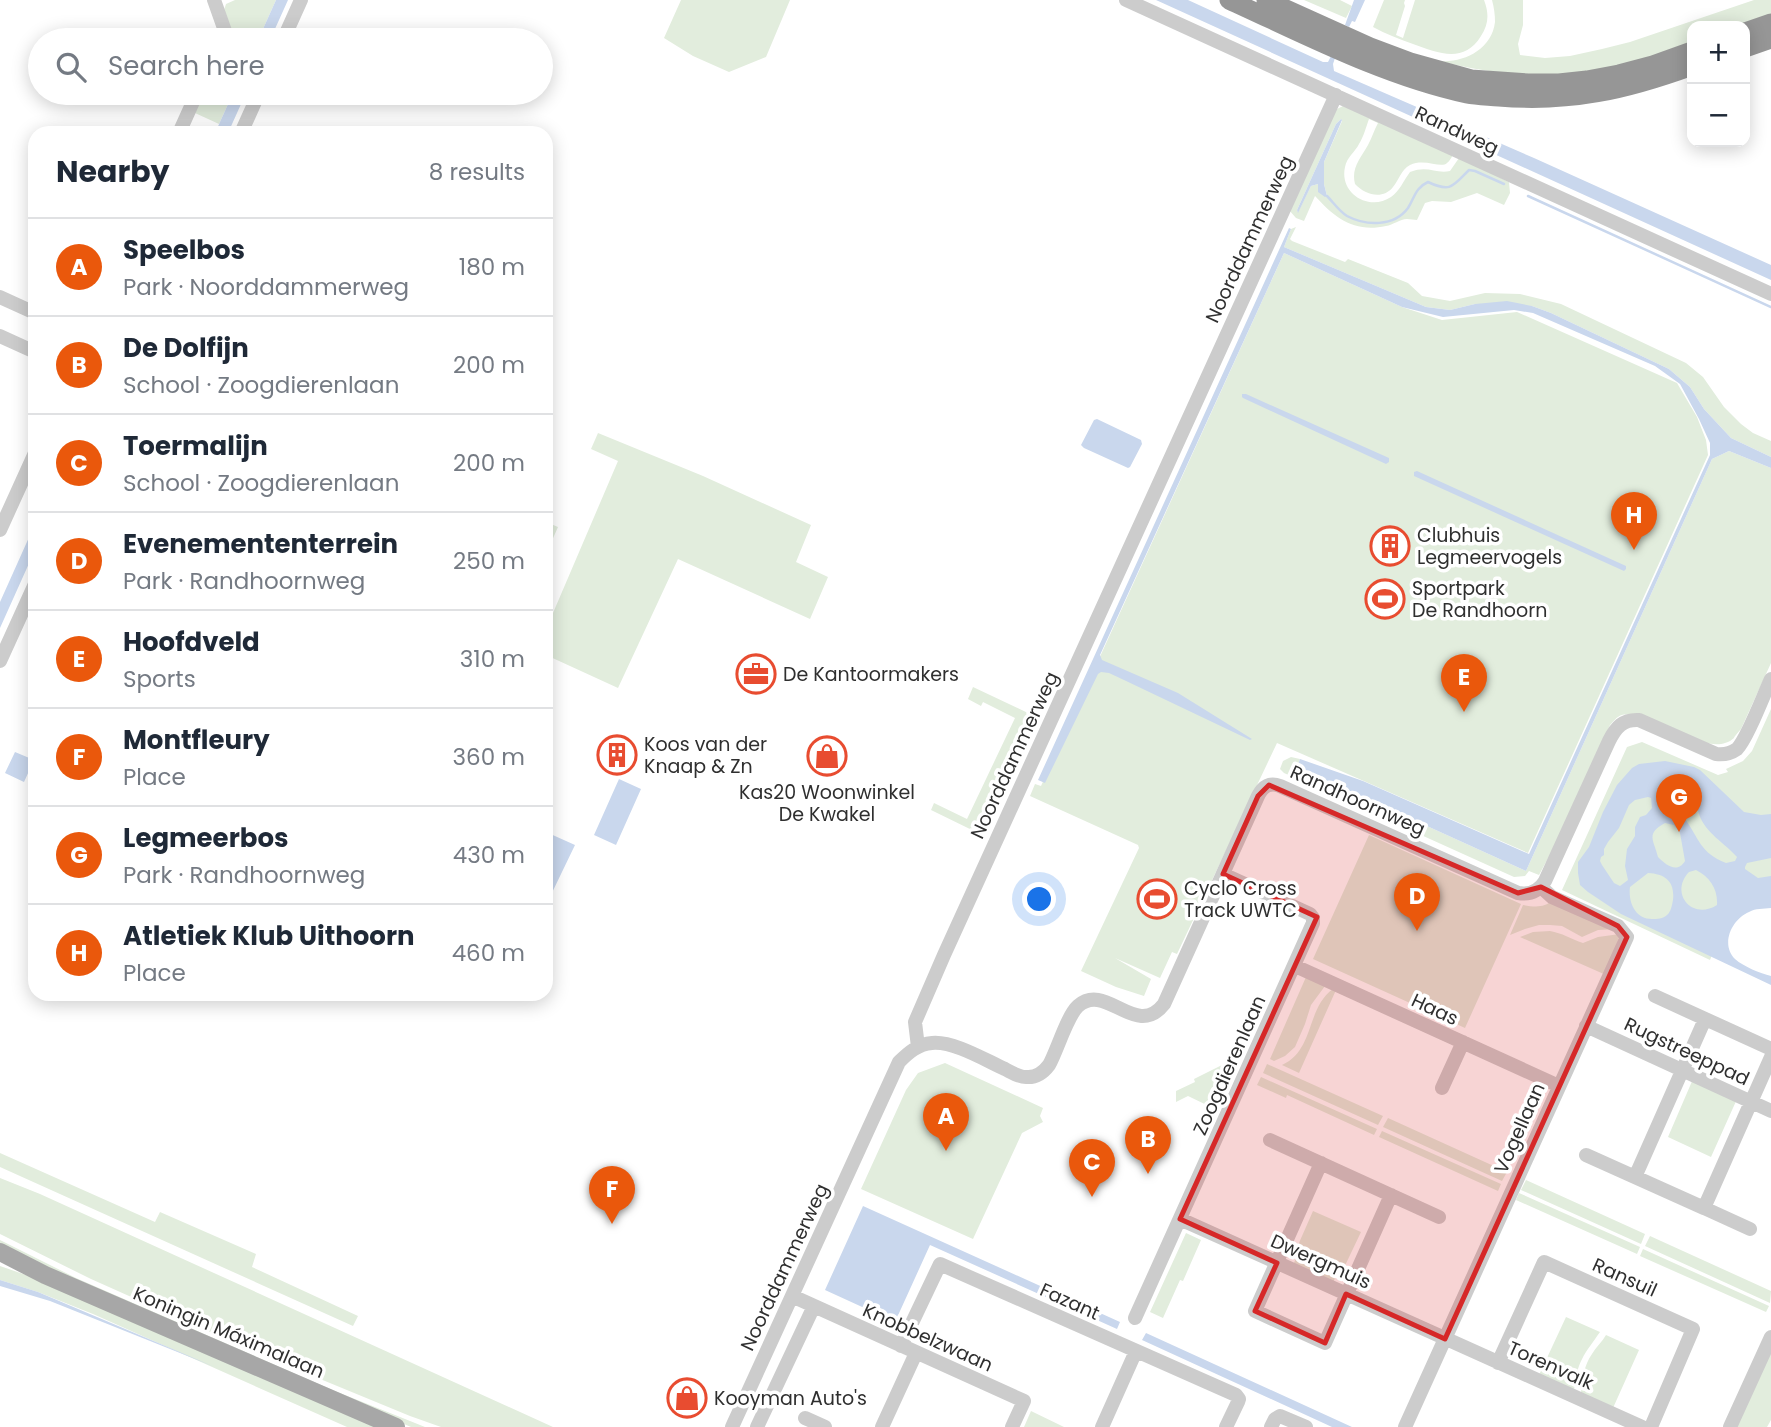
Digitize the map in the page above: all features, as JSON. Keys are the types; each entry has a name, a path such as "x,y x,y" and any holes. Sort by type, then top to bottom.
{"highway":[{"path":"1229,0 1405,77 1469,95 1527,99 1588,95 1622,89 1687,68"},
{"path":"1266,0 1370,47 1410,62 1471,79 1538,83 1587,80 1653,65 1687,53"},
{"path":"1750,30 1771,23"},
{"path":"1750,46 1771,39"}],"main road":[{"name":"Koningin Máximalaan","path":"0,1252 45,1275 396,1427"},
{"name":"Koningin Máximalaan","path":"0,1261 45,1275"}],"street":[{"path":"216,0 224,28"},
{"path":"289,28 302,0"},
{"name":"Randweg","path":"1126,0 1771,294"},
{"name":"Noorddammerweg","path":"732,1427 899,1062 918,1046 915,1023 944,956 1336,95"},
{"path":"182,126 192,105"},
{"path":"244,126 254,105"},
{"path":"0,297 28,310"},
{"path":"0,335 28,349"},
{"path":"0,530 28,468"},
{"path":"0,660 28,599"},
{"path":"1541,887 1617,726 1626,721 1639,720 1716,754 1726,754 1733,751 1743,740 1771,679"},
{"name":"Randhoornweg","path":"918,1046 933,1043 953,1046 1017,1075 1034,1077 1049,1065 1075,1009 1081,1003 1100,1000 1138,1016 1153,1014 1164,1004 1260,792 1267,786 1275,784 1518,893 1529,894 1541,887"},
{"name":"Zoogdierenlaan","path":"1135,1318 1313,923 1310,914 1223,874"},
{"name":"Vogellaan","path":"1405,1427 1627,937 1618,926 1552,897 1541,887"},
{"name":"Haas","path":"1295,966 1559,1086"},
{"path":"1655,996 1771,1049"},
{"path":"1634,1177 1705,1019"},
{"name":"Rugstreeppad","path":"1586,1026 1771,1111"},
{"path":"1442,1088 1463,1042"},
{"path":"1704,1208 1771,1057"},
{"path":"1270,1140 1439,1217"},
{"path":"1586,1155 1750,1229"},
{"path":"1321,1163 1255,1311 1301,1333 1325,1343 1391,1195"},
{"name":"Dwergmuis","path":"1180,1219 1445,1339"},
{"name":"Ransuil","path":"1498,1363 1544,1262 1693,1329 1651,1427"},
{"name":"Fazant","path":"901,1346 940,1264 1238,1397 1226,1427"},
{"name":"Knobbelzwaan","path":"792,1296 1024,1401 1012,1427"},
{"path":"757,1427 814,1307"},
{"path":"1730,1427 1771,1337"},
{"name":"Torenvalk","path":"1445,1339 1642,1427"},
{"path":"1102,1427 1136,1351"},
{"path":"882,1427 916,1353"},
{"path":"1271,1427 1280,1416 1306,1427"},
{"path":"805,1418 825,1427"}],"highlighted area":[{"path":"1269,785 1518,893 1541,887 1618,926 1627,937 1445,1339 1346,1294 1325,1343 1255,1311 1277,1263 1180,1219 1317,917 1223,874 1258,796"}],"green space":[{"path":"235,0 276,0 263,28 226,28 226,4"},
{"path":"681,0 790,0 766,57 729,72 693,56 664,38"},
{"path":"1304,0 1340,0 1352,6 1346,18"},
{"path":"1384,0 1405,0 1396,35 1403,38 1415,0 1484,0 1487,23 1484,32 1467,50 1441,53 1373,27"},
{"path":"1492,0 1523,0 1523,25 1518,44 1520,55 1545,58 1570,56 1630,42 1687,23 1687,46 1636,63 1563,74 1513,74 1440,61 1458,60 1483,47 1493,32"},
{"path":"1754,0 1771,0 1771,16 1750,24 1750,21 1692,21"},
{"path":"199,105 228,105 219,124 195,113"},
{"path":"1343,106 1454,154 1444,165 1410,165 1384,194 1364,191 1355,184 1354,173 1378,123 1369,119 1361,141 1347,160 1344,176 1351,192 1365,201 1382,201 1391,197 1410,172 1422,169 1450,171 1459,158 1509,182 1510,193 1504,205 1477,193 1451,202 1432,201 1425,203 1417,220 1404,219 1375,228 1346,222 1315,196 1304,221 1296,218 1289,210 1333,111","holes":["1341,119 1324,162 1327,196 1318,184 1311,186 1298,212 1336,124"]},
{"path":"1296,227 1290,239 1292,241 1345,262 1348,259 1408,283 1422,296 1450,301 1485,293 1520,294 1561,304 1686,363 1703,377 1724,407 1741,424 1771,441 1771,457 1731,438 1704,409 1690,387 1669,369 1532,306 1475,304 1450,310 1426,307 1284,247 1291,229"},
{"name":"Sportpark De Randhoorn","path":"1284,253 1402,307 1442,320 1517,312 1677,383 1697,417 1706,440 1708,455 1528,853 1277,743 1177,954 1172,952 1160,978 1115,958 1151,979 1144,996 1081,971 1139,848 1138,845 1030,796 1035,784 1041,786"},
{"path":"598,433 703,476 811,525 796,562 828,577 810,619 678,559 618,688 553,658 553,613 618,461 591,449"},
{"path":"1729,451 1771,468 1771,663 1741,729 1734,738 1722,744 1707,743 1642,717 1629,714 1618,717 1610,725 1539,875 1529,871 1525,876 1514,877 1280,769 1283,761 1291,757 1300,759 1297,767 1526,871 1712,459"},
{"path":"553,525 558,527 553,538"},
{"path":"973,687 1028,713 974,831 931,810 934,803 967,819 1015,718 983,702 981,706 968,699"},
{"path":"1771,709 1771,899 1727,918 1710,960 1562,890 1627,747 1642,742 1718,775 1728,772 1726,769 1743,761 1752,751"},
{"path":"1369,835 1521,904 1465,1028 1313,959"},
{"path":"1553,900 1618,929 1598,930 1582,937 1562,926 1539,925 1510,935 1523,905 1539,906"},
{"path":"1550,931 1583,943 1598,937 1620,934 1606,975 1520,937 1533,932"},
{"path":"1306,977 1325,986 1311,1005 1295,1047 1274,1061 1270,1059"},
{"path":"1333,989 1336,990 1299,1073 1282,1065 1300,1049 1318,1007"},
{"path":"945,1063 1043,1108 1040,1116 1043,1122 1022,1133 973,1239 861,1189 906,1090 918,1073"},
{"path":"1226,1063 1237,1068 1217,1110 1188,1096 1176,1102 1176,1091"},
{"path":"1267,1064 1383,1116 1378,1125 1263,1073"},
{"path":"1261,1077 1377,1129 1374,1135 1287,1095 1286,1098 1257,1085"},
{"path":"1693,1079 1737,1099 1711,1157 1668,1137"},
{"path":"1388,1118 1507,1172 1502,1181 1383,1127"},
{"path":"1382,1131 1501,1184 1498,1191 1379,1137"},
{"path":"0,1153 155,1222 160,1212 256,1254 252,1267 358,1316 353,1326 0,1167"},
{"path":"0,1178 553,1427 441,1427 250,1350 91,1279 0,1234"},
{"path":"1526,1180 1645,1234 1641,1244 1521,1190"},
{"path":"1519,1193 1640,1247 1637,1254 1516,1200"},
{"path":"1313,1211 1361,1232 1341,1274 1333,1271 1333,1283 1293,1265 1298,1254 1295,1252"},
{"path":"1186,1233 1201,1240 1163,1318 1150,1312"},
{"path":"1650,1236 1771,1291 1770,1303 1645,1246"},
{"path":"0,1240 76,1278 335,1391 425,1427 411,1427 0,1249"},
{"path":"1643,1249 1769,1306 1766,1312 1640,1256"},
{"path":"0,1266 52,1284 381,1427 347,1427 93,1314 0,1280"},
{"path":"1566,1317 1600,1332 1579,1365 1574,1391 1539,1375"},
{"path":"1606,1335 1639,1350 1613,1408 1581,1393 1587,1363"},
{"path":"1771,1336 1771,1420 1767,1427 1730,1427"},
{"path":"1031,1411 1064,1427 1024,1427"}],"water":[{"path":"276,0 288,0 275,28 263,28"},
{"path":"1156,0 1188,0 1323,62 1328,62 1331,56 1335,58 1334,71 1771,265 1771,280"},
{"path":"1354,0 1365,0 1355,22 1352,21 1349,27 1345,25"},
{"path":"228,105 241,105 231,126 218,126"},
{"path":"1341,119 1324,162 1327,196 1318,192 1318,184 1311,186 1298,213 1336,124"},
{"path":"1289,228 1291,229 1284,247 1426,307 1450,310 1507,301 1532,306 1669,369 1690,387 1704,409 1731,438 1771,457 1771,468 1729,451 1712,459 1526,871 1297,767 1300,759 1363,781 1529,854 1710,455 1710,443 1680,384 1655,366 1533,313 1514,310 1443,317 1402,307 1284,253 1100,655 1102,660 1178,693 1252,739 1109,673 1101,672 1045,783 1038,780"},
{"path":"1242,394 1389,458 1389,462 1386,464 1243,398"},
{"path":"1097,419 1141,440 1142,444 1130,467 1081,445"},
{"path":"1417,471 1626,566 1626,569 1624,571 1414,476"},
{"path":"28,540 28,566 0,628 0,602"},
{"path":"15,752 28,757 28,773 24,782 5,773"},
{"path":"1665,761 1694,767 1744,812 1771,814 1771,858 1747,863 1745,869 1758,878 1771,876 1771,908 1754,910 1743,915 1730,932 1728,946 1735,959 1743,965 1771,976 1771,985 1621,914 1580,885 1578,862 1589,847 1617,785 1639,764","holes":["1685,780 1696,785 1698,811 1702,821 1737,857 1735,861 1726,863 1711,855 1683,817 1667,806 1665,794 1675,782","1651,798 1652,808 1640,817 1635,827 1635,836 1627,849 1625,866 1628,880 1620,886 1614,883 1600,861 1629,805 1635,800","1665,823 1674,825 1680,833 1685,861 1679,867 1668,865 1658,857 1652,838","1696,870 1701,873 1714,889 1717,905 1699,910 1692,907 1682,896 1683,880 1689,872","1648,873 1668,880 1673,900 1668,914 1652,919 1637,913 1630,887"]},
{"path":"619,779 641,789 616,845 594,835"},
{"path":"553,835 575,845 553,891"},
{"path":"863,1206 1120,1322 1117,1329 930,1245 895,1322 825,1290"},
{"path":"0,1280 38,1292 215,1367 50,1301 0,1286"},
{"path":"1146,1333 1352,1427 1332,1427 1142,1340"}],"waterway":[{"path":"1327,196 1347,216 1363,222 1379,223 1388,222 1402,214 1418,190 1428,182 1442,187 1451,186 1469,170 1504,184"},
{"path":"1528,196 1771,307"}],"place":[{"name":"Clubhuis Legmeervogels","path":"1390,546"},
{"name":"Atletiek Klub Uithoorn","path":"1634,550"},
{"name":"Sportpark De Randhoorn","path":"1385,599"},
{"name":"De Kantoormakers","path":"756,674"},
{"name":"Hoofdveld","path":"1464,712"},
{"name":"Koos van der Knaap & Zn","path":"617,755"},
{"name":"Kas20 Woonwinkel De Kwakel","path":"827,756"},
{"name":"Legmeerbos","path":"1679,832"},
{"name":"Cyclo Cross Track UWTC","path":"1157,899"},
{"name":"Evenemententerrein","path":"1417,931"},
{"name":"Speelbos","path":"946,1151"},
{"name":"De Dolfijn","path":"1148,1174"},
{"name":"Toermalijn","path":"1092,1197"},
{"name":"Montfleury","path":"612,1224"},
{"name":"Kooyman Auto's","path":"687,1398"}]}
